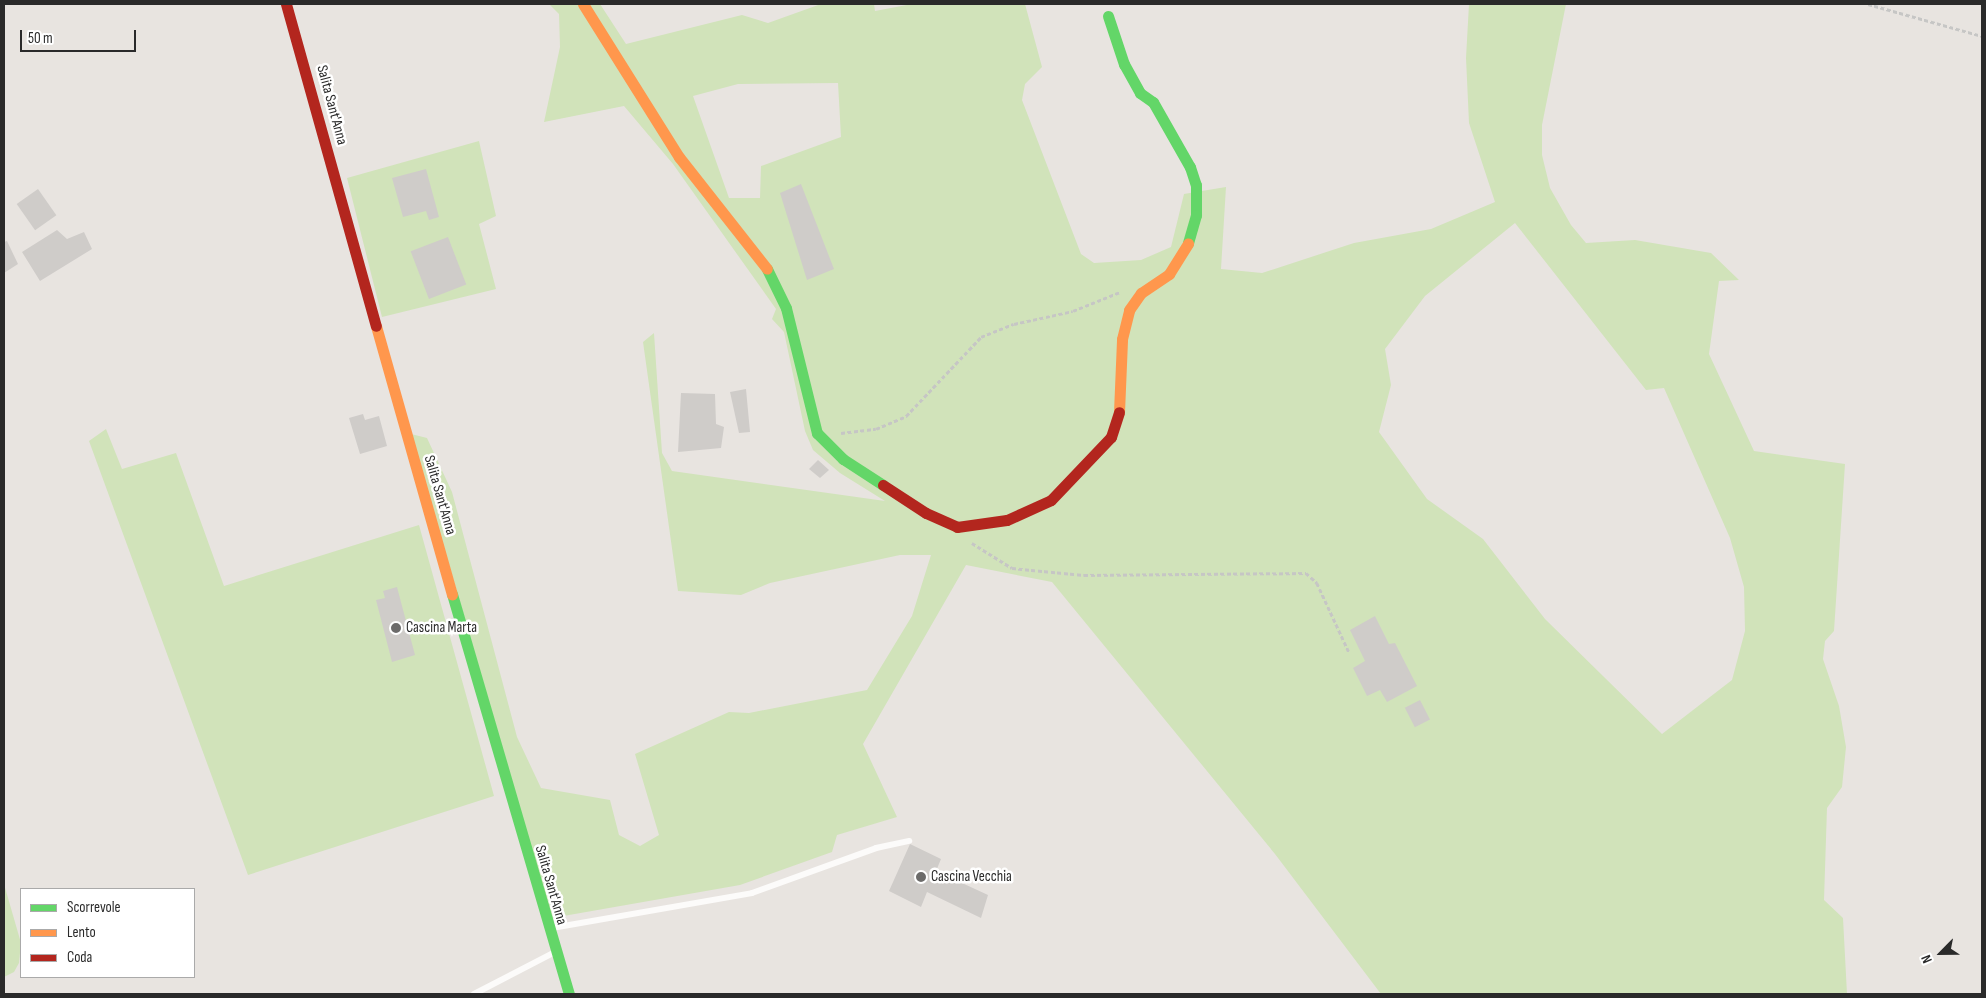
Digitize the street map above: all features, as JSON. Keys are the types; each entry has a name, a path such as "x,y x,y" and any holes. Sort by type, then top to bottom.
{"street":[{"name":"Salita Sant'Anna","path":"286,4 548,928 570,994"},
{"path":"583,4 679,157 769,272 786,308 815,430 843,459 926,513 958,527 1007,520 1051,500 1111,437 1119,418 1122,339 1129,310 1141,293 1169,274 1179,261 1196,215 1196,195 1190,166 1153,102 1140,93 1124,64 1108,16"}],"lane":[{"path":"548,928 752,893 876,848 909,841"},
{"path":"474,994 555,952"}],"path":[{"path":"1868,4 1982,36"},
{"path":"815,430 836,434 876,428 906,416 981,337 1014,324 1072,311 1122,291"},
{"path":"965,538 1012,568 1084,575 1306,573 1318,583 1349,652"}],"green space":[{"path":"549,4 600,4 626,44 742,15 768,23 821,4 874,4 875,11 912,4 1025,4 1042,67 1025,84 1022,100 1081,254 1094,263 1141,260 1171,247 1184,194 1226,187 1221,269 1262,273 1354,243 1431,229 1495,202 1469,123 1466,58 1469,4 1566,4 1542,125 1542,155 1550,188 1571,225 1586,243 1635,240 1711,253 1739,280 1719,281 1709,354 1754,451 1845,464 1834,631 1825,641 1823,659 1839,706 1846,747 1842,787 1827,808 1824,900 1843,918 1847,994 1381,994 1275,854 1052,582 966,565 863,744 897,817 837,835 832,852 740,885 552,918 411,434 427,438 452,492 517,737 541,788 610,800 619,835 640,846 659,835 635,754 729,712 749,713 867,690 912,616 931,555 900,555 770,583 741,595 678,591 643,342 654,333 662,453 672,471 885,501 840,473 813,450 805,431 784,332 772,319 776,309 673,164 624,106 544,122 560,47 559,14","holes":["838,83 841,137 761,166 760,198 729,198 693,96 738,84","1515,223 1646,390 1664,388 1730,538 1744,587 1745,631 1732,680 1662,734 1545,619 1483,539 1427,499 1379,432 1391,385 1385,349 1425,296"]},
{"path":"479,141 496,216 479,224 496,289 382,317 347,178"},
{"path":"106,429 122,469 176,453 224,586 419,525 494,796 248,875 89,441"},
{"path":"4,884 20,940 20,953 19,963 14,972 4,977"}],"building":[{"path":"426,169 439,217 429,220 426,211 403,217 392,178"},
{"path":"801,184 834,269 807,280 780,193"},
{"path":"38,189 56,215 35,230 17,204"},
{"path":"57,230 67,239 84,232 92,249 40,281 22,252"},
{"path":"448,237 466,285 429,299 411,251"},
{"path":"7,241 18,264 4,273 4,242"},
{"path":"746,389 750,432 739,433 730,392"},
{"path":"681,393 715,394 716,424 724,427 721,448 678,452"},
{"path":"363,414 365,420 379,416 387,446 360,454 349,418"},
{"path":"818,460 829,470 820,478 809,469"},
{"name":"Cascina Marta","path":"397,587 415,655 392,662 376,600 385,598 383,591"},
{"path":"1375,616 1389,644 1395,643 1417,686 1387,702 1380,690 1367,696 1353,668 1365,661 1350,630"},
{"path":"1420,700 1430,720 1415,727 1405,708"},
{"name":"Cascina Vecchia","path":"910,844 941,859 936,871 988,895 981,918 927,892 921,907 889,891"}],"traffic: fast":[{"path":"1108,16 1124,64 1140,93 1153,102 1190,167 1196,185 1196,215 1188,243"},
{"path":"767,269 786,308 817,433 843,459 883,485"},
{"path":"452,594 569,994"}],"traffic: slow":[{"path":"583,4 679,157 767,269"},
{"path":"1119,412 1122,339 1129,310 1141,293 1169,274 1188,243"},
{"path":"376,326 452,594"}],"traffic: jam":[{"path":"286,4 376,326"},
{"path":"883,485 926,513 957,527 1007,520 1051,500 1111,437 1119,412"}],"place":[{"name":"Cascina Marta","path":"396,628"},
{"name":"Cascina Vecchia","path":"921,877"}]}
